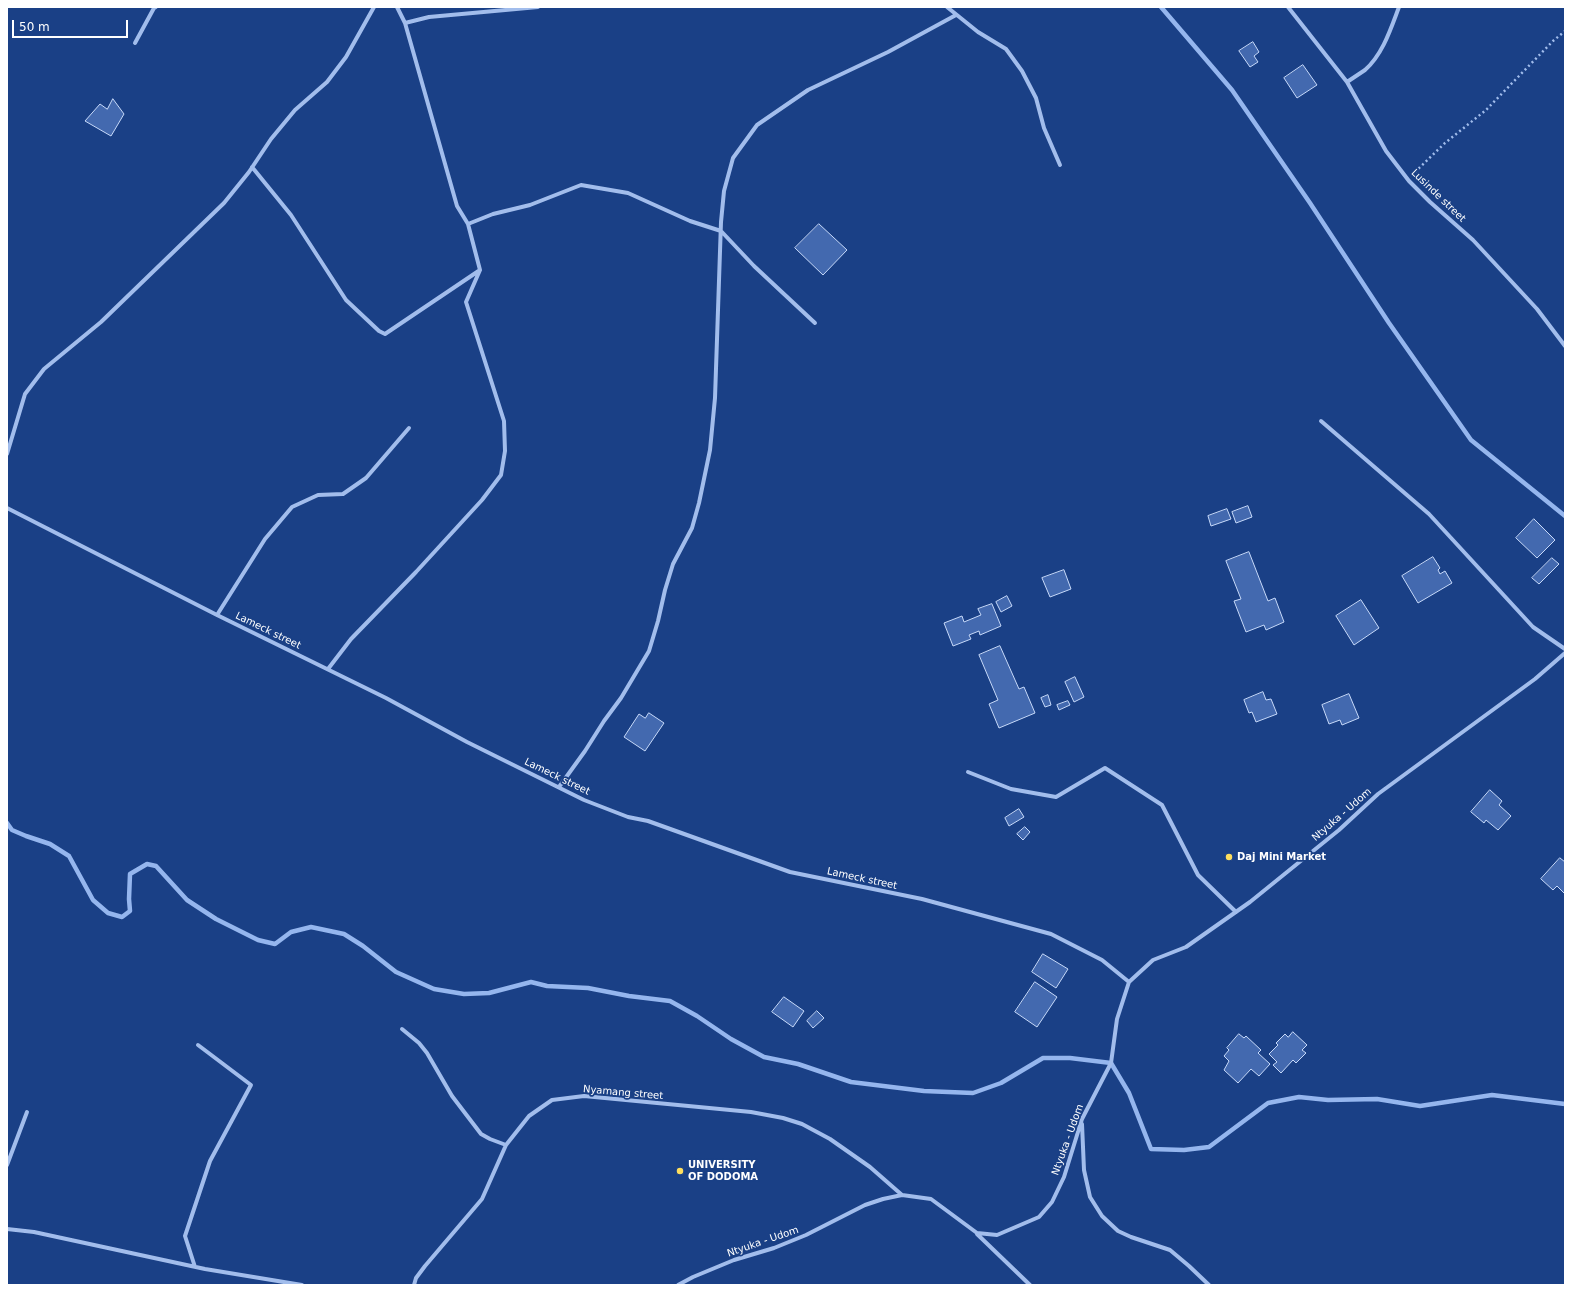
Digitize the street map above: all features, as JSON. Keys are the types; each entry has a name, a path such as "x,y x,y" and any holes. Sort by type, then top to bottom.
{"street":[{"path":"135,43 154,8 156,7"},
{"path":"7,454 25,394 44,369 101,322 224,202 252,167 271,139 295,110 327,82 346,57 374,7"},
{"path":"328,669 351,639 467,517 502,475 505,451 504,421 466,302 480,270 468,224 458,206 405,23 397,7"},
{"path":"405,23 429,17 538,7"},
{"path":"947,7 978,32 1006,49 1022,70 1036,98 1044,128 1060,165"},
{"name":"Lusinde street","path":"1288,7 1347,82 1386,151 1409,181 1430,202 1473,240 1537,309 1565,346"},
{"path":"1347,82 1366,69 1375,57 1384,43 1399,7"},
{"path":"559,787 585,751 604,721 622,698 649,651 673,564 692,528 700,503 710,450 715,398 721,232 724,191 733,158 757,125 808,90 888,52 956,15"},
{"path":"252,167 291,215 346,300 379,332 385,334 480,270"},
{"path":"468,224 493,214 530,205 581,185 628,192 690,221 721,232 754,266 815,323"},
{"path":"1321,421 1429,514 1534,627 1565,649"},
{"path":"217,615 265,539 292,507 318,495 343,494 366,478 409,428"},
{"name":"Lameck street","path":"7,508 217,615 386,698 467,742 584,800 628,817 648,821 790,872 922,900 1051,934 1102,960 1129,982"},
{"name":"Ntyuka - Udom","path":"678,1285 734,1260 774,1248 806,1235 865,1205 883,1199 902,1196 931,1199 976,1233 997,1235 1039,1217 1052,1202 1064,1177 1082,1120 1111,1063 1116,1018 1129,982 1153,960 1186,947 1236,912 1340,830 1378,794 1535,679 1565,653"},
{"path":"968,772 1011,789 1056,797 1105,768 1162,805 1198,875 1236,912"},
{"path":"402,1029 419,1043 427,1053 452,1096 481,1134 506,1145"},
{"path":"195,1266 185,1236 210,1162 251,1085 198,1045"},
{"name":"Nyamang street","path":"414,1285 416,1278 425,1266 482,1199 506,1145 529,1116 552,1100 584,1096 751,1112 783,1118 802,1124 830,1139 870,1167 902,1196"},
{"path":"7,1165 27,1112"},
{"path":"1082,1120 1084,1170 1090,1197 1102,1216 1118,1231 1170,1250 1209,1285"},
{"path":"7,1229 34,1232 195,1266 302,1285"},
{"path":"976,1233 1030,1285"}],"path":[{"path":"1409,181 1416,171 1486,110 1552,41 1565,31"}],"building":[{"path":"1253,42 1259,52 1254,56 1258,62 1250,67 1239,51"},
{"path":"1303,65 1317,85 1297,98 1284,78"},
{"path":"113,99 124,114 111,136 85,121 100,104 107,109"},
{"path":"819,224 847,250 823,275 795,248"},
{"path":"1248,506 1252,517 1236,523 1232,512"},
{"path":"1227,509 1231,519 1211,526 1208,516"},
{"path":"1534,519 1555,540 1537,558 1516,538"},
{"path":"1249,552 1268,601 1275,598 1284,622 1266,630 1264,625 1246,632 1234,601 1241,599 1226,561"},
{"path":"1433,557 1440,568 1438,570 1440,574 1445,571 1452,583 1418,603 1402,576"},
{"path":"1552,558 1559,564 1539,584 1532,578"},
{"path":"1064,570 1071,589 1050,597 1042,578"},
{"path":"1007,596 1012,606 1001,612 996,602"},
{"path":"1361,600 1379,628 1354,645 1336,616"},
{"path":"992,604 1001,626 980,635 979,631 969,635 971,639 953,646 944,623 962,616 964,622 981,615 978,609"},
{"path":"1000,646 1019,689 1024,687 1035,713 999,728 989,704 998,700 979,655"},
{"path":"1075,677 1084,697 1074,702 1065,682"},
{"path":"1263,692 1266,700 1271,699 1277,714 1256,722 1252,712 1249,713 1244,700"},
{"path":"1349,694 1359,718 1342,725 1340,720 1329,724 1322,705"},
{"path":"1048,695 1051,705 1045,707 1041,698"},
{"path":"1068,701 1070,705 1059,710 1057,705"},
{"path":"649,713 664,723 645,751 624,737 639,714 645,718"},
{"path":"1490,790 1502,801 1499,805 1511,816 1498,830 1486,820 1484,823 1471,812"},
{"path":"1019,809 1024,817 1009,826 1005,818"},
{"path":"1025,827 1030,832 1023,840 1017,834"},
{"path":"1560,858 1565,862 1565,894 1557,886 1553,890 1541,879"},
{"path":"1043,954 1068,969 1056,988 1032,972"},
{"path":"1035,982 1057,997 1037,1027 1015,1012"},
{"path":"784,997 804,1011 793,1027 772,1012"},
{"path":"817,1011 824,1018 813,1028 807,1021"},
{"path":"1293,1032 1307,1045 1302,1050 1306,1053 1296,1063 1293,1060 1281,1073 1273,1065 1277,1062 1269,1054 1278,1045 1276,1043 1285,1034 1288,1037"},
{"path":"1239,1034 1244,1038 1246,1036 1261,1050 1258,1053 1270,1064 1259,1076 1251,1069 1238,1083 1224,1070 1229,1061 1224,1056 1229,1050 1227,1048"}],"waterway":[{"path":"1161,7 1232,90 1310,203 1389,323 1471,440 1565,516"},
{"path":"7,823 12,830 50,844 69,856 93,900 108,913 122,917 130,911 130,874 147,864 156,866 187,900 216,919 258,940 275,944 291,932 311,927 344,934 363,946 396,972 434,989 464,994 489,993 531,982 547,986 588,988 629,996 670,1001 697,1016 731,1039 764,1057 798,1064 851,1082 924,1091 973,1093 1001,1083 1043,1058 1070,1058 1111,1063 1129,1093 1151,1149 1184,1150 1209,1147 1268,1103 1299,1097 1328,1100 1377,1099 1420,1106 1492,1095 1565,1104"}],"place":[{"name":"Daj Mini Market","path":"1229,857"},
{"name":"UNIVERSITY OF DODOMA","path":"680,1171"}]}
